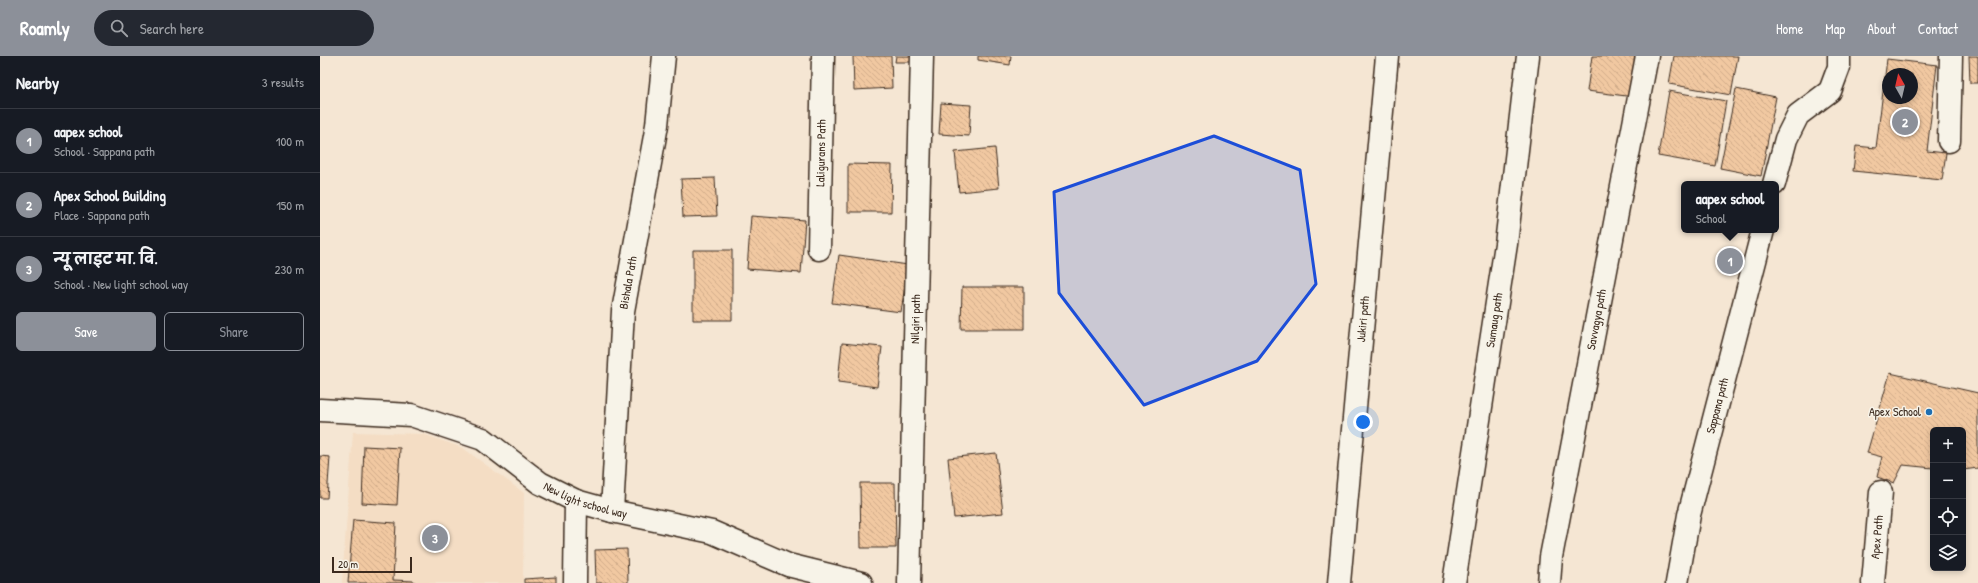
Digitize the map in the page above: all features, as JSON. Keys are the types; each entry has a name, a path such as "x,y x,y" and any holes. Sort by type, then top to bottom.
{"street":[{"name":"Bishala Path","path":"612,511 623,311 657,125 664,56"},
{"name":"Laligurans Path","path":"819,249 823,56"},
{"name":"Nilgiri path","path":"909,583 922,56"},
{"name":"Jukiri path","path":"1339,583 1388,56"},
{"name":"Sumaug path","path":"1454,583 1506,244 1528,56"},
{"name":"Savvagya path","path":"1549,583 1551,557 1647,56"},
{"path":"1775,181 1786,138 1798,115 1830,91 1839,67 1839,56"},
{"path":"1949,141 1951,56"},
{"name":"Sappana path","path":"1677,583 1689,515 1762,233"},
{"name":"New light school way","path":"320,410 411,415 483,438 540,483 576,501 612,511 712,532 788,565 861,583"},
{"name":"Apex Path","path":"1873,583 1881,492"},
{"path":"575,583 576,501"}],"highlighted area":[{"path":"1214,136 1300,170 1316,284 1257,361 1144,405 1059,293 1054,192"}],"shaded area":[{"path":"353,432 423,434 463,448 524,493 523,583 342,583"}],"building":[{"path":"853,56 891,56 892,88 854,90"},
{"path":"896,56 914,56 914,62 895,62"},
{"path":"978,56 1011,56 1010,65 978,60"},
{"path":"1592,56 1640,56 1634,97 1587,91"},
{"path":"1674,56 1738,56 1731,95 1669,84"},
{"path":"1969,56 1978,56 1978,83 1970,83"},
{"path":"1887,59 1937,65 1927,151 1946,153 1942,180 1853,171 1856,146 1876,148 1882,99 1882,104 1918,104 1918,68 1886,68"},
{"path":"1736,89 1776,97 1761,176 1720,168"},
{"path":"1669,91 1726,101 1715,166 1658,156"},
{"path":"941,103 971,105 969,136 939,134"},
{"path":"995,148 999,188 959,192 955,152"},
{"path":"848,164 892,165 891,212 848,212"},
{"path":"715,178 717,216 683,217 681,179"},
{"path":"751,216 805,220 801,273 747,269"},
{"path":"693,250 732,250 732,320 693,320"},
{"path":"839,255 908,265 901,312 832,303"},
{"path":"962,287 1024,287 1024,329 961,329"},
{"path":"842,343 882,347 877,387 838,382"},
{"name":"Apex School","path":"1890,373 1978,393 1978,468 1966,470 1966,427 1930,427 1930,468 1903,465 1894,483 1877,477 1882,457 1867,453"},
{"path":"364,446 400,448 397,505 362,503"},
{"path":"996,453 1003,513 954,518 948,458"},
{"path":"320,456 330,457 327,498 320,498"},
{"path":"860,483 895,483 896,548 861,548"},
{"path":"353,520 396,523 393,580 414,581 414,583 348,583"},
{"path":"627,549 628,583 596,583 595,550"},
{"path":"556,577 556,583 524,583 524,579"}],"place":[{"name":"Apex School Building","path":"1905,122"},
{"name":"aapex school","path":"1730,261"},
{"name":"Apex School","path":"1929,412"},
{"name":"न्यू लाइट मा. वि.","path":"435,538"}]}
